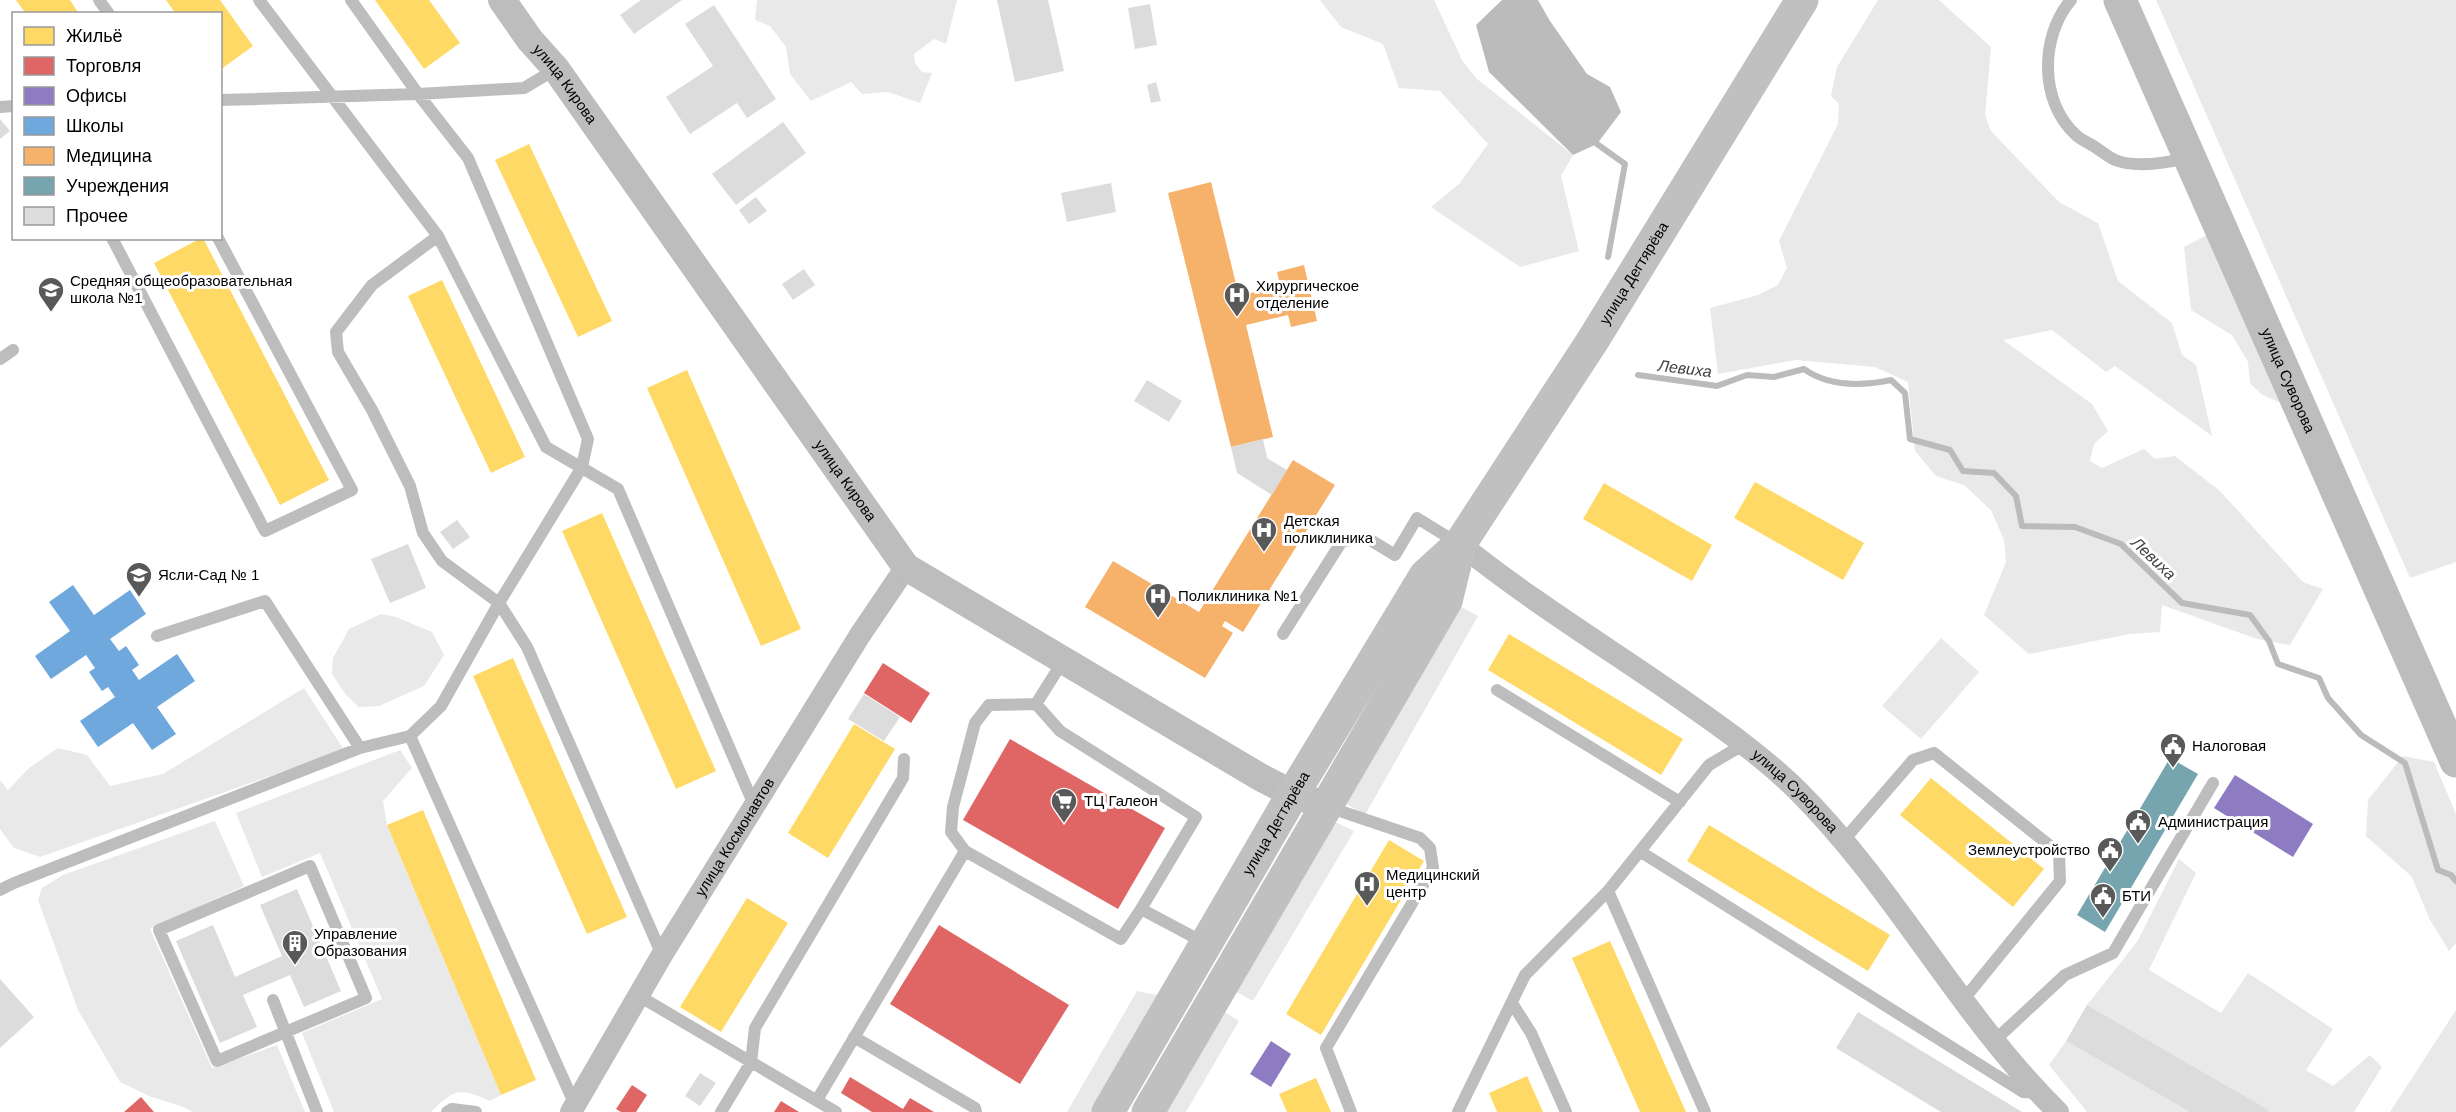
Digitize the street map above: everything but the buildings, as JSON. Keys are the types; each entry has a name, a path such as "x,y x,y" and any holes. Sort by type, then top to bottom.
{"main road":[{"name":"улица Дегтярёва","path":"1108,1112 1293,794 1425,576 1460,544 1593,340 1802,0"},
{"name":"улица Суворова","path":"2120,0 2456,761"},
{"name":"улица Дегтярёва","path":"1148,1112 1446,601 1460,544"}],"street":[{"name":"улица Кирова","path":"502,0 530,40 556,69 906,567 1260,777 1293,794 1327,806"},
{"name":"улица Суворова","path":"1460,544 1510,584 1731,733 1796,789 1843,841 1964,999 1994,1042 2038,1093 2058,1112"},
{"name":"улица Космонавтов","path":"573,1109 662,955 754,805 860,635 906,567"}],"lane":[{"path":"259,0 438,236 546,447 618,489 754,805"},
{"path":"0,890 360,748 410,736 441,706 499,603 582,467 588,440 468,158 418,94 351,0"},
{"path":"2071,0 2053,32 2047,62 2049,85 2059,112 2075,135 2115,160 2158,165 2188,157"},
{"path":"222,100 332,98 524,88 556,69"},
{"path":"438,236 372,285 336,332 338,352 372,410 410,486 423,533 442,561 499,603 527,647 662,955"},
{"path":"113,240 265,531 352,490 219,240"},
{"path":"0,359 13,350"},
{"path":"1283,633 1342,541 1367,538 1395,555 1417,518 1460,544"},
{"path":"157,636 265,601 360,748"},
{"path":"1036,704 1064,661"},
{"path":"1497,690 1680,802"},
{"path":"1036,704 1060,730 1196,817 1121,939 965,851 951,832 953,807 975,723 989,705 1036,704"},
{"path":"410,736 573,1109"},
{"path":"1458,1112 1525,975 1608,891 1709,765 1736,749 1749,749"},
{"path":"1843,841 1913,760 1934,753 2059,853 2060,881 1964,999"},
{"path":"721,1112 752,1062 755,1028 903,778 904,759"},
{"path":"1994,1042 2065,975 2113,953 2212,783"},
{"path":"1327,806 1420,838 1430,848 1433,868 1326,1048 1351,1112"},
{"path":"817,1100 965,851"},
{"path":"1641,852 2023,1092 2038,1093"},
{"path":"310,866 366,998 287,1031 217,1061 159,930 310,866"},
{"path":"1608,891 1704,1112"},
{"path":"1141,909 1206,943"},
{"path":"639,996 836,1112"},
{"path":"273,1000 317,1112"},
{"path":"1512,1003 1531,1033 1566,1112"},
{"path":"854,1036 975,1108 976,1112"},
{"path":"447,1112 452,1108 476,1112"}],"shaded area":[{"path":"757,0 957,0 946,44 934,39 914,54 915,63 922,72 932,73 920,103 888,92 862,94 851,82 811,101 790,74 786,47 770,26 755,20"},
{"path":"1320,0 1434,0 1463,62 1477,79 1573,155 1561,176 1579,251 1520,267 1431,207 1459,184 1488,144 1440,91 1399,88 1383,44 1341,27"},
{"path":"1502,0 1538,0 1587,74 1610,87 1621,112 1597,144 1573,155 1489,72 1476,25"},
{"path":"1878,0 1939,0 1991,47 1985,115 1991,131 2059,202 2098,223 2118,281 2172,323 2182,355 2196,365 2212,436 2115,366 2106,372 2052,330 2003,340 2092,404 2108,431 2094,444 2090,461 2102,468 2144,449 2155,459 2175,456 2220,491 2303,582 2323,589 2290,645 2257,639 2162,605 2160,632 2130,634 2029,654 1984,615 2006,562 2004,540 1991,510 1964,485 1936,476 1915,451 1908,382 1875,367 1796,360 1718,374 1710,308 1758,295 1778,285 1787,268 1779,241 1838,124 1839,104 1831,96 1837,67"},
{"path":"2156,0 2456,0 2456,562 2410,578"},
{"path":"2209,234 2285,405 2261,394 2250,383 2248,362 2232,335 2191,310 2184,247"},
{"path":"1456,604 1478,616 1365,815 1342,801"},
{"path":"381,614 396,617 432,632 444,655 424,686 379,706 359,707 346,695 332,674 333,658 349,629"},
{"path":"1941,638 1979,672 1921,739 1882,706"},
{"path":"304,688 344,750 40,857 14,848 0,829 0,780 8,790 29,768 58,748 87,755 110,786 163,774"},
{"path":"400,750 412,768 383,801 387,825 501,1095 490,1101 464,1092 458,1093 446,1098 431,1112 334,1112 302,1033 382,999 320,853 262,877 236,813"},
{"path":"2403,756 2434,762 2456,814 2456,943 2449,951 2430,920 2412,877 2366,836 2368,800"},
{"path":"1331,820 1354,831 1253,1001 1231,989"},
{"path":"215,821 244,886 150,929 212,1068 277,1045 305,1112 192,1112 120,1082 78,1010 38,900 42,888 63,875"},
{"path":"2179,859 2196,873 2149,970 2221,1013 2248,973 2333,1029 2306,1070 2333,1086 2370,1055 2382,1067 2354,1112 2268,1112 2269,1110 2087,1005 2137,942"},
{"path":"1137,991 1162,996 1095,1112 1067,1112"},
{"path":"1220,1009 1239,1021 1186,1112 1159,1112"},
{"path":"2456,1010 2456,1112 2390,1112"},
{"path":"2066,1041 2190,1112 2087,1112 2049,1065"}],"waterway":[{"name":"Левиха","path":"1593,137 1597,144 1625,164 1608,257"},
{"name":"Левиха","path":"1638,375 1717,386 1747,375 1774,377 1804,369 1824,379 1846,384 1891,380 1905,393 1910,439 1950,450 1963,471 1994,473 2016,496 2022,526 2075,527 2121,544 2182,603 2250,615 2269,641 2278,664 2319,678 2328,698 2361,735 2405,763 2438,870 2451,875 2456,881"}],"place":[{"name":"Средняя общеобразовательная школа №1","path":"51,313"},
{"name":"Хирургическое отделение","path":"1237,318"},
{"name":"Детская поликлиника","path":"1264,553"},
{"name":"Ясли-Сад № 1","path":"139,598"},
{"name":"Поликлиника №1","path":"1158,619"},
{"name":"Налоговая","path":"2173,769"},
{"name":"ТЦ Галеон","path":"1064,824"},
{"name":"Администрация","path":"2138,845"},
{"name":"Землеустройство","path":"2110,873"},
{"name":"Медицинский центр","path":"1367,907"},
{"name":"БТИ","path":"2103,919"},
{"name":"Управление Образования","path":"295,966"}]}
